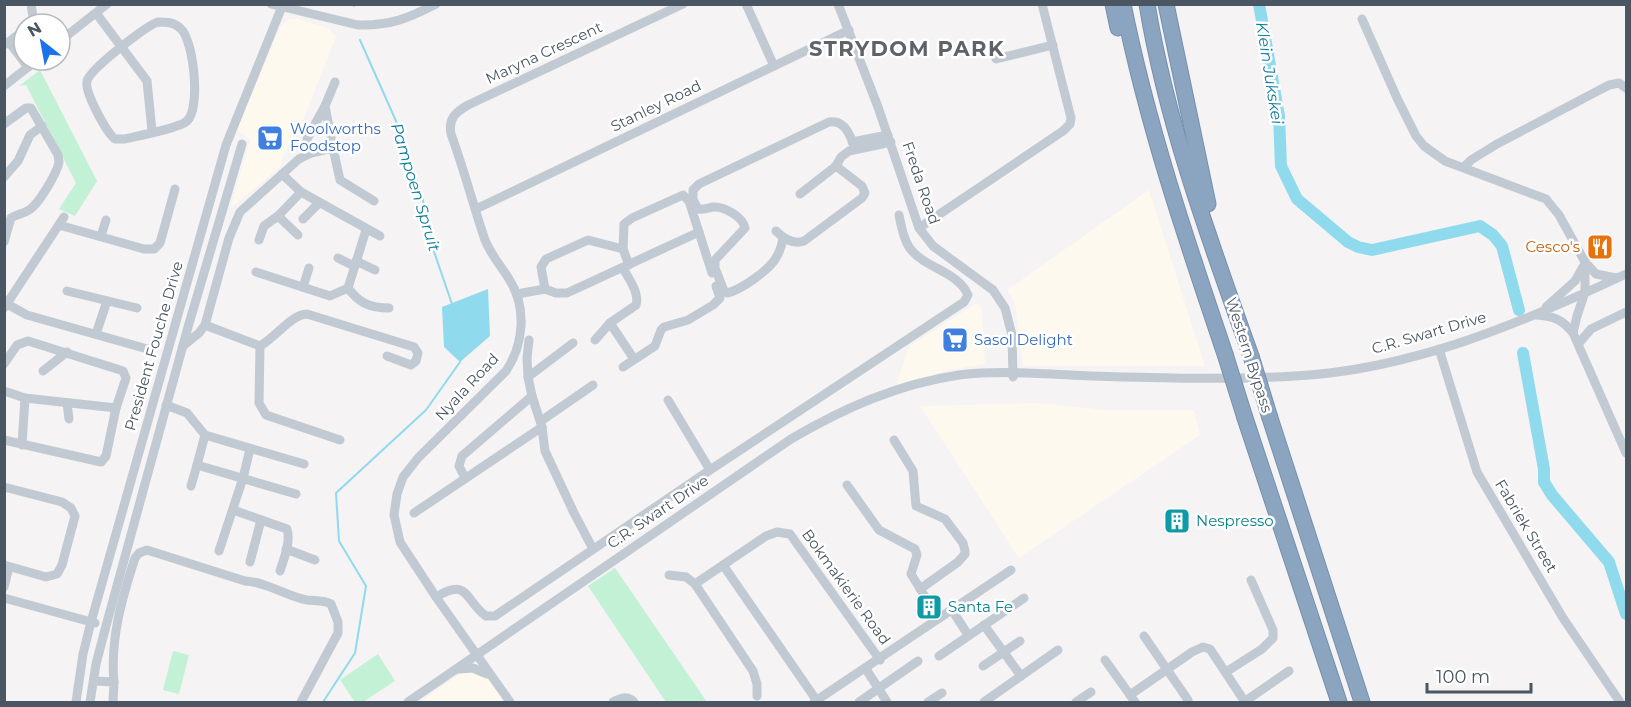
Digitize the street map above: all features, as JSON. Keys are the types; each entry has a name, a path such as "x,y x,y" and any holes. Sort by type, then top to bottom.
{"highway":[{"path":"1113,4 1122,42 1179,220"},
{"name":"Western Bypass","path":"1124,4 1145,97 1179,220 1226,354 1339,702"},
{"name":"Western Bypass","path":"1147,4 1153,43 1178,140 1251,356 1362,702"},
{"path":"1166,4 1220,269"}],"street":[{"path":"72,32 107,4"},
{"path":"271,4 358,26 396,23 436,4"},
{"name":"Maryna Crescent","path":"453,115 468,105 683,4"},
{"path":"746,4 774,66"},
{"name":"Freda Road","path":"838,4 890,139 919,228 933,246 985,283 998,296 1009,320 1012,335 1013,376"},
{"path":"919,228 1070,124 1071,118 1042,4"},
{"name":"President Fouche Drive","path":"76,702 91,622 226,145 283,6"},
{"path":"96,13 147,81 152,131"},
{"path":"1362,19 1416,136 1432,153 1445,161 1546,199 1559,215 1585,262 1596,274 1622,277"},
{"path":"158,22 173,23 180,28 187,40 196,102 191,117 182,125 152,131 124,139 112,137 89,93 86,85 87,78 140,32 158,22"},
{"name":"Stanley Road","path":"476,209 849,30"},
{"path":"996,59 1053,45"},
{"path":"4,86 22,72"},
{"path":"308,139 335,82"},
{"path":"1464,167 1497,144 1599,89 1614,83 1626,88"},
{"path":"325,106 340,180 374,201"},
{"path":"4,124 30,107 58,155 58,167 32,209 11,218 4,242"},
{"name":"Nyala Road","path":"453,115 450,129 488,248 510,279 517,294 520,338 511,363 495,384 418,458 404,477 397,494 394,515 397,535 436,597 510,702"},
{"path":"836,166 862,186 864,195 804,241 795,243 780,234 778,255 766,269 735,291 724,291 715,260 741,234 745,224 739,217 717,207 698,209 693,200 693,190 699,184 829,122 840,122 854,146"},
{"path":"4,177 14,167 30,135 42,126"},
{"path":"800,194 836,166 845,153 854,146 890,139"},
{"path":"90,702 106,626 166,405 242,144"},
{"path":"183,346 205,325 236,219 245,206 304,156 333,148"},
{"path":"282,174 301,192 380,236"},
{"path":"151,350 27,315 6,306 61,221 144,249 156,248 160,243 175,189"},
{"path":"259,240 264,226 278,216 301,192"},
{"path":"595,340 610,323 633,308 638,301 626,266 623,249 623,229 626,222 683,195 689,201 720,298 713,305 688,320 664,327 655,346 623,367"},
{"path":"303,219 319,203"},
{"path":"436,597 450,589 461,591 482,613 492,617 968,298 967,291 962,285 909,248 899,215"},
{"path":"278,216 298,235"},
{"path":"101,236 106,220"},
{"path":"348,288 366,230"},
{"path":"517,294 545,289 556,293 567,293 699,232"},
{"path":"545,289 541,267 546,259 588,240 623,249"},
{"path":"338,258 375,270"},
{"path":"1573,333 1585,292 1585,262"},
{"path":"1536,314 1575,281 1585,262"},
{"path":"303,287 309,268"},
{"path":"256,272 330,296 348,288"},
{"name":"C.R. Swart Drive","path":"408,702 791,439 856,404 909,386 963,375 1077,374 1189,378 1296,376 1376,365 1439,349 1536,314 1622,277"},
{"path":"348,288 355,298 363,303 376,308 388,308"},
{"path":"67,291 137,308"},
{"path":"96,334 108,302"},
{"path":"1579,343 1591,329 1626,312"},
{"path":"260,346 278,334 295,317 307,314 414,347 418,353 416,361 411,365 387,356"},
{"path":"1536,314 1554,317 1566,324 1573,333 1626,453"},
{"path":"610,323 634,359"},
{"path":"205,325 260,346"},
{"path":"529,340 528,377 542,424 545,451 593,549"},
{"path":"4,364 13,350 24,342 67,352 123,371 126,378 116,408 107,452 101,462 4,440"},
{"path":"528,377 573,343"},
{"path":"260,346 259,404 266,416 340,440"},
{"name":"Fabriek Street","path":"1439,349 1477,472 1563,618 1620,702"},
{"path":"43,371 67,352"},
{"path":"414,513 542,424 593,385"},
{"path":"4,391 25,398 116,408"},
{"path":"465,478 459,466 462,456 532,396"},
{"path":"22,445 25,398"},
{"path":"668,400 710,470"},
{"path":"67,403 69,419"},
{"path":"166,405 188,413 205,435 304,464"},
{"path":"191,486 205,435"},
{"path":"894,440 914,476 916,506 945,519 963,543 965,550 965,554 958,562 920,589"},
{"path":"219,551 250,449"},
{"path":"197,465 296,494"},
{"path":"847,485 879,530 915,549 917,555 911,574 938,619"},
{"path":"4,487 62,502 71,508 75,516 62,566 57,574 46,577 7,566 4,587"},
{"path":"233,510 287,529 286,549 280,571"},
{"path":"250,562 261,520"},
{"name":"Bokmakierie Road","path":"695,585 766,536 777,532 790,534 880,660"},
{"path":"286,549 315,560"},
{"path":"113,702 112,663 123,594 135,558 139,553 147,550 236,579 256,582 303,599 326,601 331,604 338,622 338,633 301,702"},
{"path":"723,565 816,702 1011,570"},
{"path":"669,575 686,577 695,585 753,671 758,684 757,696"},
{"path":"1226,672 1262,649 1273,638 1273,630 1251,580"},
{"path":"939,656 1024,597"},
{"path":"4,598 106,626"},
{"path":"952,610 968,635"},
{"path":"984,625 1021,676"},
{"path":"1144,636 1188,700"},
{"path":"983,666 1020,641"},
{"path":"456,669 468,644"},
{"path":"1105,660 1133,699 1167,669 1203,647 1210,650 1244,702 1289,671"},
{"path":"984,702 1058,650"},
{"path":"859,702 918,661"},
{"path":"456,669 473,668 484,671 492,677"},
{"path":"866,669 887,702"},
{"path":"94,681 114,682"},
{"path":"1076,702 1091,692"},
{"path":"928,702 942,693"},
{"path":"613,702 622,698 628,698 634,702"}],"shaded area":[{"path":"289,19 298,19 330,29 336,37 298,133 282,158 281,166 230,209 250,140 237,130 280,27"},
{"path":"1149,190 1205,366 1023,366 1015,303 1007,290"},
{"path":"977,303 982,309 985,364 951,370 896,385 909,346"},
{"path":"1037,403 1106,410 1194,410 1200,435 1019,558 920,406"},
{"path":"477,662 506,702 420,702"}],"green space":[{"path":"37,72 41,72 97,181 75,216 59,209 76,183 26,85 19,86"},
{"path":"615,568 707,702 666,702 588,586"},
{"path":"173,651 189,655 179,694 163,690"},
{"path":"378,654 395,681 363,702 355,702 340,680"}],"water":[{"path":"488,289 490,336 460,362 444,347 442,307"}],"waterway":[{"name":"Klein Jukskei","path":"1259,4 1279,116 1281,166 1297,199 1348,242 1372,250 1480,226 1493,235 1502,246 1519,310"},
{"name":"Pampoen Spruit","path":"360,40 396,121 422,195 429,237 452,304"},
{"name":"Klein Jukskei","path":"1523,353 1544,469 1544,482 1552,495 1609,562 1626,614"},
{"name":"Pampoen Spruit","path":"323,702 355,653 366,586 339,541 336,493 426,410 460,362"}],"place":[{"name":"Woolworths Foodstop","path":"270,138"},
{"name":"Cesco's","path":"1600,247"},
{"name":"Sasol Delight","path":"955,340"},
{"name":"Nespresso","path":"1177,521"},
{"name":"Santa Fe","path":"929,607"}],"district":[{"name":"STRYDOM PARK","path":"907,49"}]}
